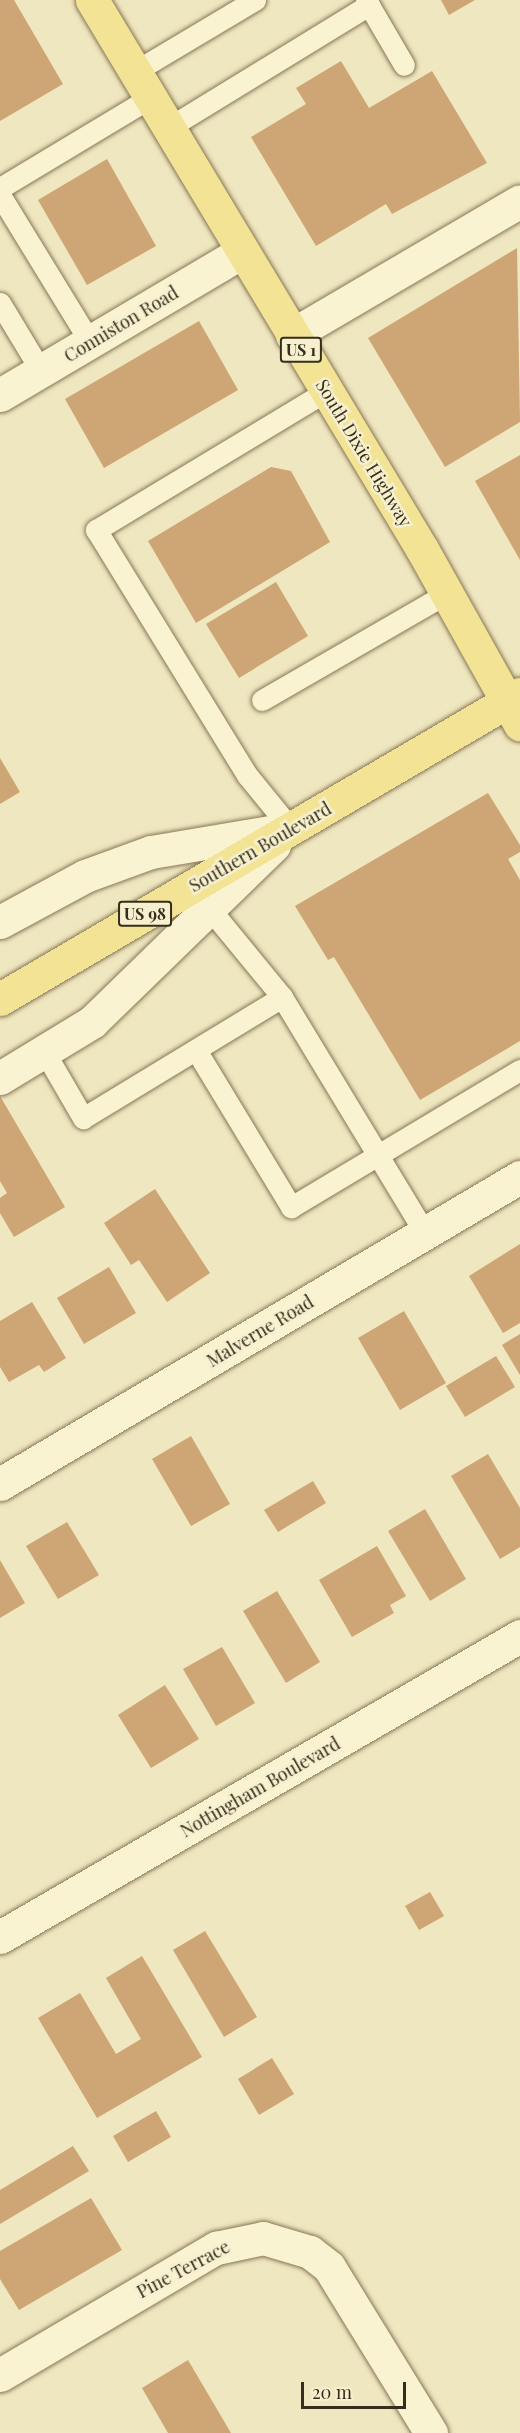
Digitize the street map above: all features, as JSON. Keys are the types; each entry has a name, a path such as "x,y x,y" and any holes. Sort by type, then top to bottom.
{"main road":[{"name":"South Dixie Highway","path":"92,0 516,706"},
{"name":"Southern Boulevard","path":"0,999 291,829 516,706"}],"street":[{"path":"292,335 520,201"},
{"name":"Conniston Road","path":"0,395 242,252"},
{"path":"0,1077 92,1023 291,829"},
{"path":"0,922 76,880 152,852 291,829"},
{"name":"Malverne Road","path":"0,1484 520,1177"},
{"name":"Nottingham Boulevard","path":"0,1937 520,1636"},
{"name":"Pine Terrace","path":"0,2374 216,2248 263,2238 310,2252 329,2267 431,2433"}],"lane":[{"path":"0,188 255,0"},
{"path":"168,128 368,3 404,65"},
{"path":"0,195 90,342"},
{"path":"0,303 41,371"},
{"path":"291,829 247,775 96,530 326,392"},
{"path":"262,700 447,593"},
{"path":"209,908 282,997 425,1233"},
{"path":"44,1051 83,1118 282,997"},
{"path":"196,1050 291,1207 520,1070"}],"building":[{"path":"0,0 14,0 63,84 0,121"},
{"path":"441,0 475,0 449,15"},
{"path":"341,61 369,108 432,71 487,163 392,214 386,204 316,246 251,137 306,104 296,88"},
{"path":"107,159 156,246 87,285 38,200"},
{"path":"517,248 520,422 445,467 368,338"},
{"path":"199,321 238,390 104,468 65,399"},
{"path":"520,455 520,560 475,481"},
{"path":"271,467 291,471 330,542 196,623 148,541"},
{"path":"276,582 308,636 239,678 206,624"},
{"path":"0,758 20,792 0,804"},
{"path":"488,793 520,845 520,852 508,859 520,880 520,1041 420,1100 334,957 328,960 295,906"},
{"path":"0,1096 65,1207 14,1237 0,1213 0,1198 7,1193 0,1181"},
{"path":"155,1189 210,1273 167,1302 139,1260 131,1265 104,1223"},
{"path":"520,1244 520,1323 503,1333 469,1276"},
{"path":"109,1267 136,1313 84,1344 57,1298"},
{"path":"32,1302 66,1358 44,1372 39,1365 9,1382 0,1367 0,1321"},
{"path":"404,1311 446,1383 400,1410 358,1338"},
{"path":"520,1334 520,1375 502,1345"},
{"path":"496,1356 515,1387 465,1417 446,1386"},
{"path":"191,1436 230,1504 191,1526 152,1459"},
{"path":"488,1454 520,1508 520,1547 500,1559 451,1476"},
{"path":"313,1481 326,1503 278,1532 264,1510"},
{"path":"425,1509 466,1579 430,1601 388,1531"},
{"path":"67,1522 99,1575 58,1599 26,1546"},
{"path":"377,1546 406,1596 390,1605 394,1613 352,1637 319,1580"},
{"path":"0,1560 25,1603 0,1618"},
{"path":"277,1591 320,1662 286,1683 243,1611"},
{"path":"222,1647 255,1703 216,1726 183,1669"},
{"path":"165,1685 199,1739 151,1768 118,1715"},
{"path":"430,1892 444,1916 419,1930 405,1906"},
{"path":"205,1931 257,2017 224,2037 173,1950"},
{"path":"142,1956 202,2057 97,2118 38,2018 80,1993 116,2054 141,2039 106,1978"},
{"path":"272,2058 294,2094 259,2115 238,2079"},
{"path":"156,2111 171,2137 128,2162 113,2136"},
{"path":"73,2146 89,2171 0,2224 0,2190"},
{"path":"91,2198 122,2250 19,2310 0,2279 0,2251"},
{"path":"188,2360 231,2433 168,2433 142,2388"}]}
